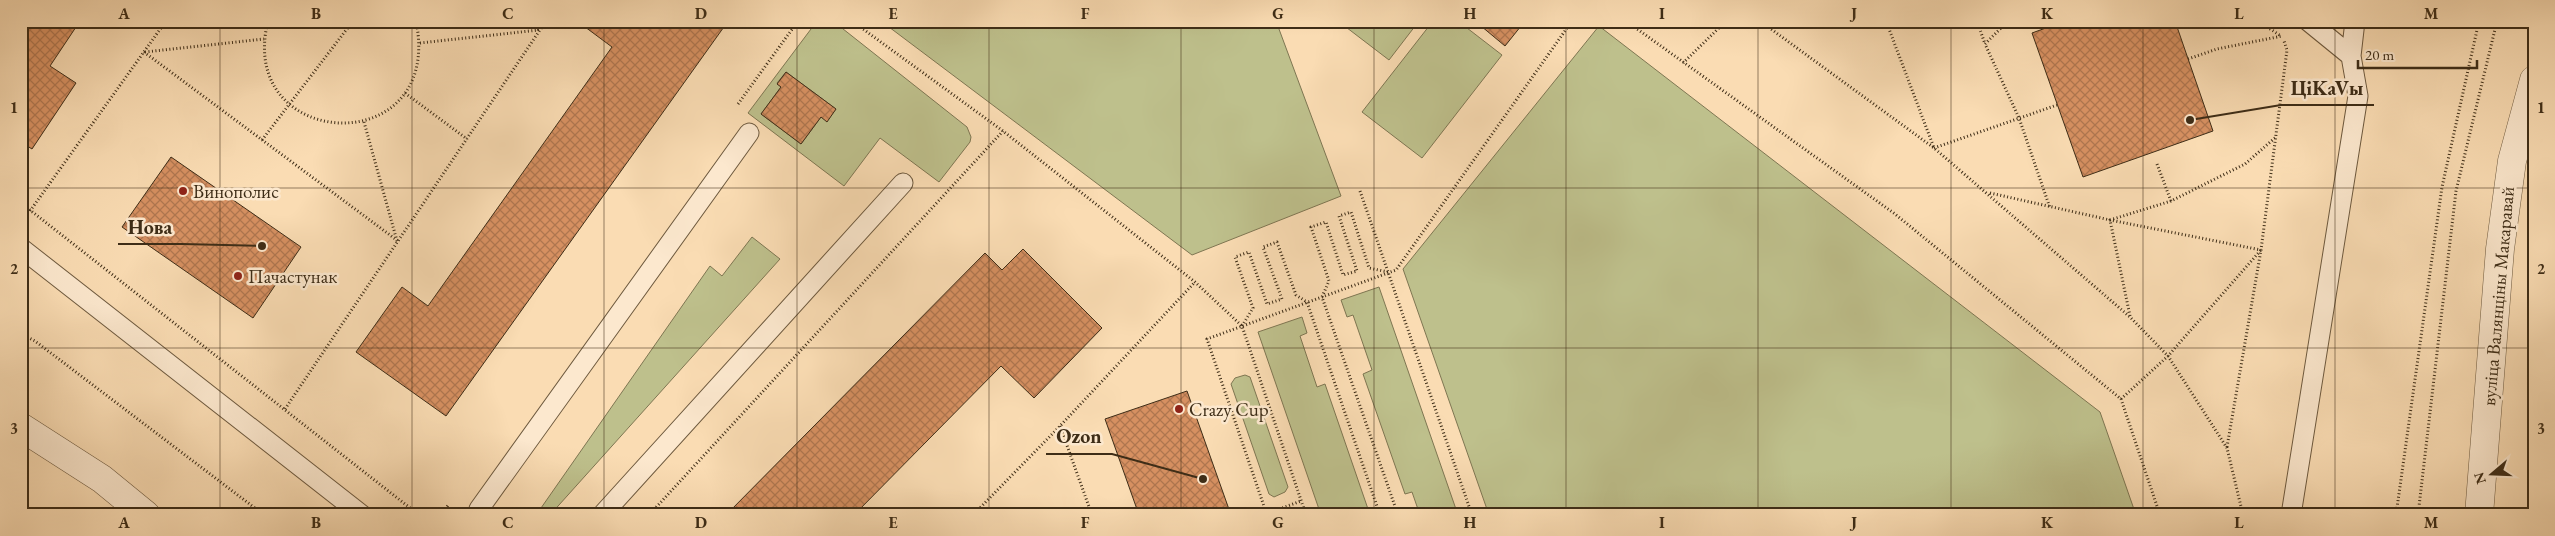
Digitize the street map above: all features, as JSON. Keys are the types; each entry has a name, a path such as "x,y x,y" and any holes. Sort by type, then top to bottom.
{"street":[{"name":"вуліца Валянціны Макаравай","path":"2479,515 2500,249 2512,161 2534,80"},
{"path":"21,427 102,479 146,515"}],"lane":[{"path":"2308,21 2351,56"},
{"path":"2292,515 2358,96 2351,56 2355,21"},
{"path":"485,515 479,509 749,133"},
{"path":"602,515 903,182"},
{"path":"21,248 362,515"}],"path":[{"path":"30,211 166,21"},
{"path":"268,21 264,39 266,65 275,88 290,104 314,120 339,125 364,122 387,111 405,93 417,69 420,43 416,21"},
{"path":"262,140 353,21"},
{"path":"526,21 540,30"},
{"path":"285,409 546,21"},
{"path":"852,21 1003,131 1195,282 1242,326 1306,515"},
{"path":"1301,501 1266,514 1207,339 1396,270 1572,21"},
{"path":"1626,21 1894,214 2121,399 2160,515"},
{"path":"1683,63 1726,21"},
{"path":"1760,21 1934,148 2130,317 2168,356 2227,448 2243,515"},
{"path":"1886,21 1934,148"},
{"path":"1977,21 1984,44 2019,118 2050,208"},
{"path":"1984,44 2008,21"},
{"path":"2227,448 2261,250 2287,50 2282,36 2258,21"},
{"path":"2396,515 2442,187 2479,21"},
{"path":"2418,515 2456,191 2497,21"},
{"path":"420,43 540,30"},
{"path":"2188,59 2217,49 2282,36"},
{"path":"144,52 264,39"},
{"path":"144,52 398,241"},
{"path":"405,93 467,139"},
{"path":"1934,148 2057,105"},
{"path":"364,122 398,241"},
{"path":"649,515 1003,131"},
{"path":"2110,220 2171,200 2246,164 2276,137"},
{"path":"2157,164 2171,200"},
{"path":"1360,191 1472,515"},
{"path":"1988,193 2050,208 2261,250"},
{"path":"21,203 420,515"},
{"path":"1388,273 1369,268 1351,212 1339,216 1357,271 1343,275 1326,222 1311,227 1329,281 1322,297 1398,515"},
{"path":"2110,220 2130,317"},
{"path":"1242,326 1253,308 1235,257 1249,252 1267,304 1282,299 1263,247 1277,242 1296,295 1307,302 1380,515"},
{"path":"2121,399 2168,356 2261,250"},
{"path":"972,515 1060,426 1195,282"},
{"path":"21,334 35,341 264,515"},
{"path":"1060,426 1092,515"}],"green space":[{"path":"820,21 833,21 967,127 971,137 970,142 939,182 880,138 844,186 748,113 814,25","holes":["786,72 836,109 827,121 821,117 801,144 761,114 781,87 777,83"]},
{"path":"881,21 1276,21 1341,196 1192,255"},
{"path":"1338,21 1419,21 1389,60"},
{"path":"1433,21 1458,21 1502,55 1422,158 1362,112"},
{"path":"1599,26 2100,412 2136,515 1489,515 1403,269"},
{"path":"752,237 780,259 550,515 547,515 541,508 710,266 722,276"},
{"path":"1379,287 1458,515 1420,515 1412,492 1405,494 1363,374 1372,370 1353,315 1347,317 1341,300"},
{"path":"1302,317 1307,333 1300,336 1317,387 1325,384 1368,509 1361,512 1362,515 1321,515 1258,332"},
{"path":"1245,375 1250,377 1288,487 1285,492 1274,497 1269,494 1231,384 1235,378"}],"building":[{"path":"21,21 80,21 50,66 76,83 32,149 21,142"},
{"path":"577,21 722,21 726,24 446,416 356,352 402,287 428,306 612,47"},
{"path":"1475,21 1525,21 1505,46"},
{"path":"2065,21 2175,21 2213,131 2083,177 2032,33"},
{"path":"786,72 836,109 827,122 821,117 801,144 761,114 781,87 777,84"},
{"path":"171,157 301,247 253,318 122,227"},
{"path":"1023,249 1102,328 1034,398 1001,366 854,515 726,515 985,253 1002,270"},
{"path":"1187,391 1231,515 1139,515 1105,419"}],"place":[{"name":"ЦiKaVы","path":"2190,120"},
{"name":"Винополис","path":"183,191"},
{"name":"Нова","path":"262,246"},
{"name":"Пачастунак","path":"238,276"},
{"name":"Crazy Cup","path":"1179,409"},
{"name":"Ozon","path":"1203,479"}]}
